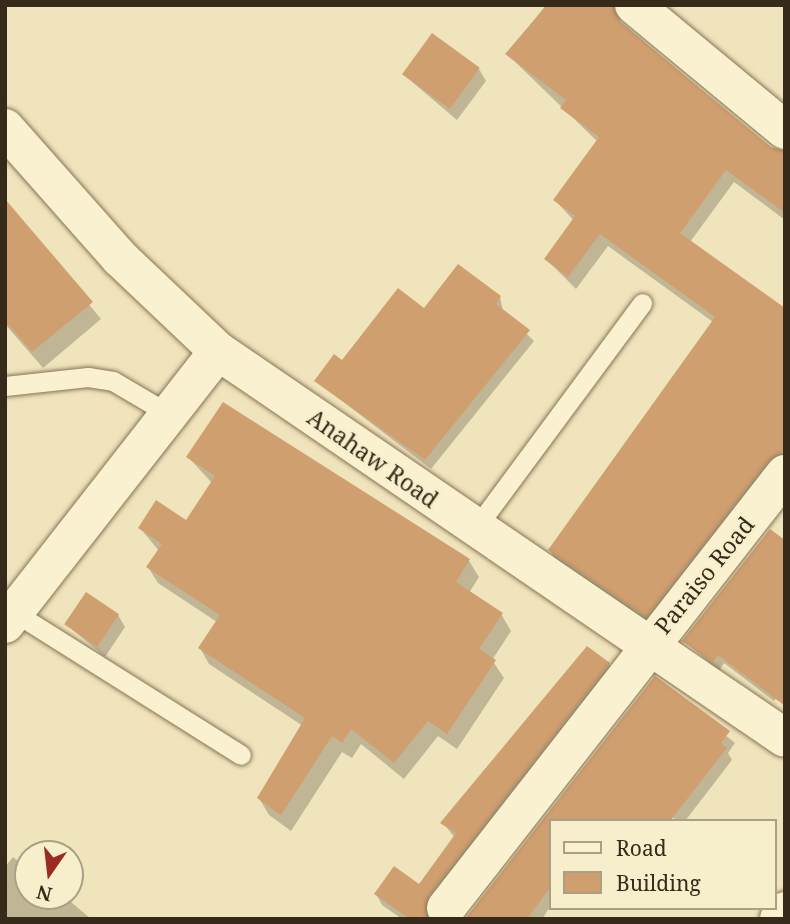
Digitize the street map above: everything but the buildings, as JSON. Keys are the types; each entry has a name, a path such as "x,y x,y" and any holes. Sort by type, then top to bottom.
{"street":[{"path":"634,5 785,130"},
{"name":"Anahaw Road","path":"5,128 120,258 218,351 475,529 785,737"},
{"path":"9,618 218,351"},
{"name":"Paraiso Road","path":"446,908 649,644 785,474"},
{"path":"779,919 785,911"}],"lane":[{"path":"475,529 642,303"},
{"path":"5,386 88,377 113,381 169,414"},
{"path":"9,618 241,755"}]}
